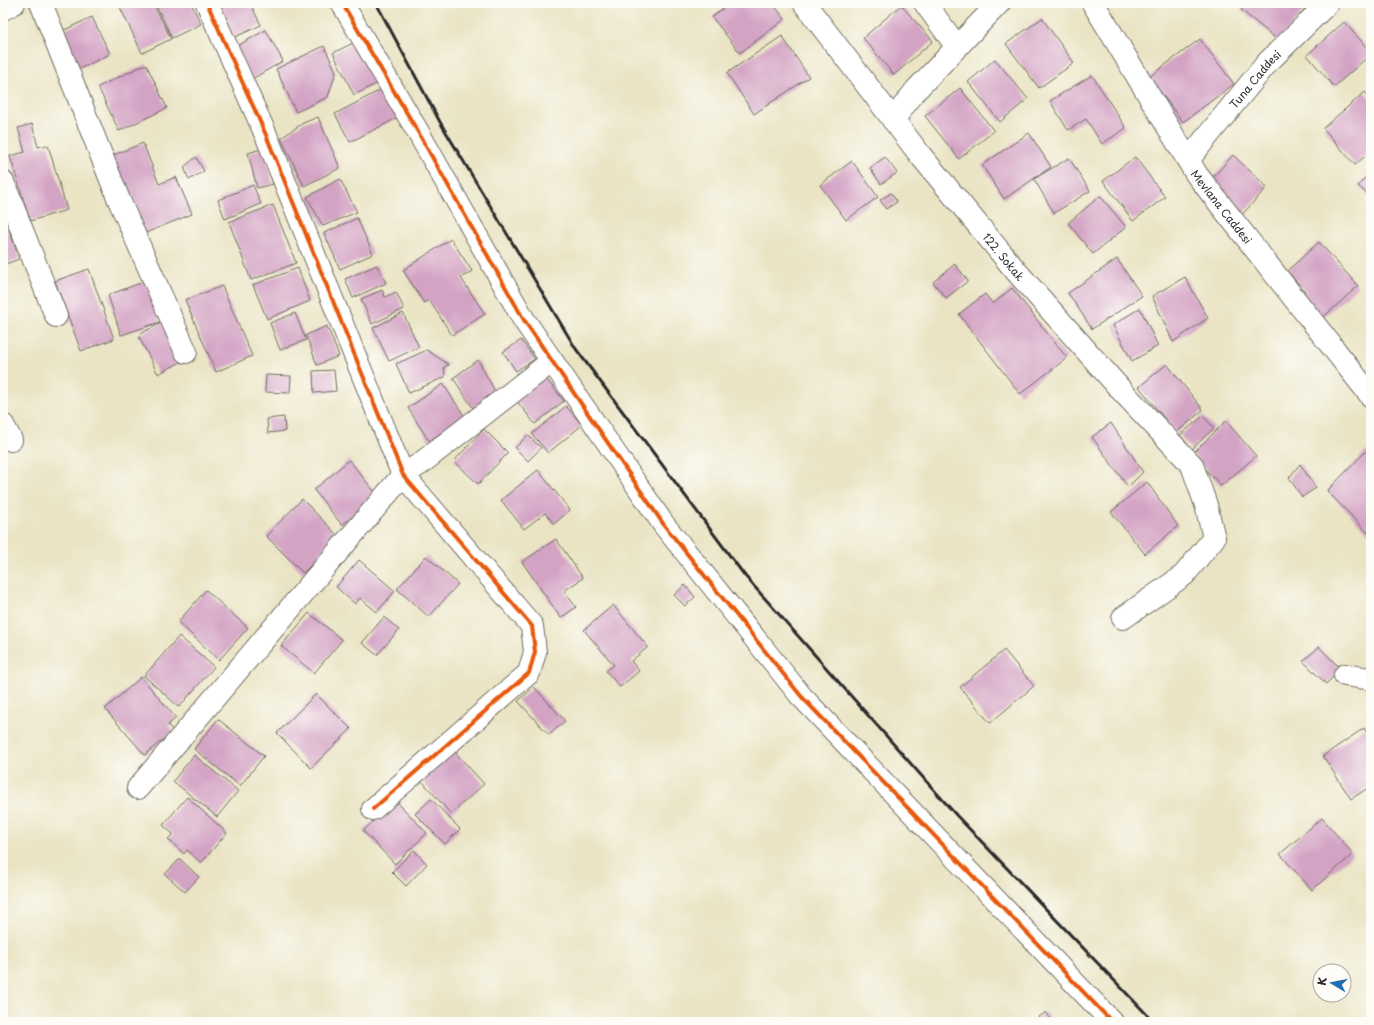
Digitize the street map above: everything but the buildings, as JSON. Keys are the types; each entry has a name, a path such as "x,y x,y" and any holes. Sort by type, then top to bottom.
{"street":[{"path":"3,8 14,3"},
{"path":"41,3 119,200 186,352"},
{"path":"207,3 266,135 403,475 532,626 535,652 529,673 373,809"},
{"path":"342,3 418,132 524,320 664,525 801,696 1112,1022"},
{"name":"122. Sokak","path":"804,3 893,120 1016,271 1122,391 1192,465 1206,505 1214,538 1184,575 1122,618"},
{"path":"925,3 958,47"},
{"path":"893,120 916,90 999,3"},
{"name":"Mevlana Caddesi","path":"1093,3 1197,175 1371,396"},
{"name":"Tuna Caddesi","path":"1188,160 1267,63 1328,3"},
{"path":"3,182 56,316"},
{"path":"138,788 403,475 420,464 552,361"},
{"path":"1345,675 1371,680"}],"railway":[{"path":"376,3 440,122 576,349 745,576 957,816 1154,1022"}],"cycle path":[{"path":"207,3 266,135 403,475 532,626 535,652 529,673 373,809"},
{"path":"342,3 418,132 524,320 664,525 801,696 1112,1022"}]}
